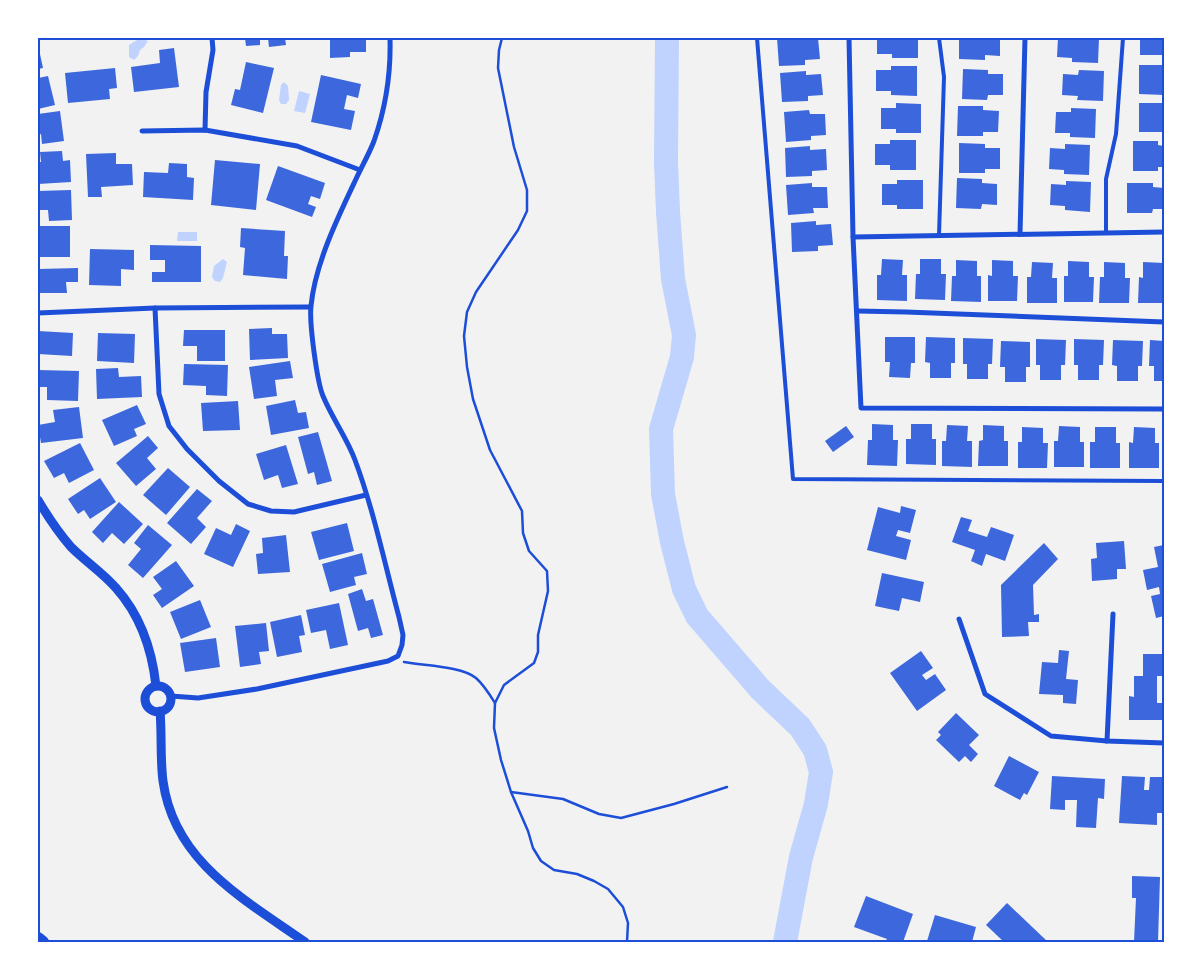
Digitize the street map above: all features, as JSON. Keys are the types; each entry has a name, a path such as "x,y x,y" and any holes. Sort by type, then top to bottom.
{"highway":[{"path":"38,938 44,942"}],"street":[{"path":"205,130 206,92 213,50 212,38"},
{"path":"171,696 198,698 266,687 371,666 398,656 402,645 403,635 366,495 354,458 322,394 314,355 310,307 328,242 337,219 374,143 384,108 391,62 390,38"},
{"path":"849,38 861,408 1164,409"},
{"path":"1020,234 1025,38"},
{"path":"142,131 205,130 297,146 360,170"},
{"path":"854,237 1164,232"},
{"path":"38,313 155,308 310,307"},
{"path":"155,308 160,394 170,426 186,449 219,481 248,504 271,511 294,512 366,495"},
{"path":"857,311 1164,322"},
{"path":"38,500 54,526 72,547 116,587 134,612 147,638 156,686"},
{"path":"1108,741 1112,614"},
{"path":"959,619 985,694 1051,736 1164,743"},
{"path":"156,686 165,688 171,696 168,707 160,712 150,709 146,704 145,698 150,688 156,686"},
{"path":"160,712 163,780 170,810 182,839 200,861 224,884 304,942"}],"lane":[{"path":"757,38 793,479 1164,481"},
{"path":"939,38 944,77 939,235"},
{"path":"1106,232 1106,179 1116,134 1123,38"}],"path":[{"path":"502,38 498,68 514,147 527,190 526,211 518,230 476,292 467,312 464,344 473,399 490,450 522,511 523,533 529,551 546,571 548,591 538,635 538,652 534,663 504,685 495,703 494,728 511,792 540,861 554,870 577,874 594,880 608,889 623,907 628,923 628,942"},
{"path":"398,656 404,662 457,669 475,678 495,703"},
{"path":"511,792 564,799 599,814 621,818 727,787"}],"water":[{"path":"140,38 148,41 134,60 129,57 129,45"},
{"path":"284,82 288,86 289,100 286,104 281,104 279,100 281,85"},
{"path":"299,91 310,94 305,113 294,111"},
{"path":"178,232 197,232 197,241 177,241"},
{"path":"223,259 227,262 223,278 220,282 215,281 212,277 214,266"}],"building":[{"path":"245,38 260,38 260,45 246,46"},
{"path":"268,38 285,38 286,45 269,47"},
{"path":"330,38 366,38 366,52 350,52 350,57 330,58"},
{"path":"777,38 818,38 820,59 805,60 805,65 779,66"},
{"path":"877,38 918,38 918,58 892,58 892,54 877,54"},
{"path":"959,38 1000,38 1000,56 985,55 985,60 959,59"},
{"path":"1058,38 1099,38 1098,63 1072,62 1072,58 1057,57"},
{"path":"1140,38 1164,38 1164,55 1140,55"},
{"path":"38,45 43,68 38,69"},
{"path":"174,48 179,87 134,92 131,67 160,63 159,50"},
{"path":"246,62 274,68 263,113 231,105 235,89 240,90"},
{"path":"1139,65 1164,65 1164,95 1139,94"},
{"path":"891,66 917,66 917,96 891,95 891,91 876,91 876,70 891,70"},
{"path":"115,68 117,88 109,89 110,99 68,103 65,73"},
{"path":"963,69 988,70 988,74 1003,74 1003,95 988,95 987,100 962,99"},
{"path":"1079,70 1104,71 1103,101 1077,100 1078,96 1062,95 1063,74 1078,75"},
{"path":"806,71 806,75 821,74 823,95 808,96 808,101 782,102 780,73"},
{"path":"321,75 361,84 358,98 347,95 344,109 355,111 351,130 311,122"},
{"path":"48,76 55,105 38,109 38,78"},
{"path":"896,103 921,104 921,133 896,133 896,129 881,129 881,108 896,108"},
{"path":"1139,103 1164,103 1164,132 1139,132"},
{"path":"958,106 983,106 983,110 999,111 998,132 983,132 983,136 957,136"},
{"path":"1071,108 1096,109 1095,138 1070,137 1070,133 1055,133 1056,112 1071,112"},
{"path":"809,110 810,114 825,114 826,135 811,136 811,140 786,142 784,112"},
{"path":"60,111 64,141 42,144 41,134 38,135 38,114"},
{"path":"890,140 916,140 916,170 890,170 890,165 875,165 875,144 890,144"},
{"path":"1133,141 1158,141 1158,145 1164,146 1164,167 1158,167 1158,171 1133,171"},
{"path":"959,143 985,144 985,148 1000,148 1000,169 985,169 985,173 959,173"},
{"path":"1065,144 1090,145 1089,175 1064,174 1064,170 1049,169 1050,148 1065,149"},
{"path":"810,146 810,150 826,149 827,170 812,171 812,176 786,177 785,148"},
{"path":"62,151 63,161 70,160 71,182 38,184 38,162 41,162 40,152"},
{"path":"116,153 116,164 132,164 133,185 101,187 102,197 88,197 86,154"},
{"path":"215,160 260,164 256,210 211,205"},
{"path":"169,163 187,164 187,177 194,178 193,200 143,197 144,172 168,173"},
{"path":"278,166 325,183 320,199 311,196 308,204 316,207 312,217 266,200"},
{"path":"957,178 982,179 982,183 997,184 997,205 982,204 981,209 956,208"},
{"path":"897,180 923,180 923,209 897,209 897,205 882,205 882,184 897,184"},
{"path":"1066,181 1091,182 1090,212 1065,210 1065,206 1050,205 1051,184 1066,185"},
{"path":"812,183 812,187 827,187 828,208 813,208 814,213 788,215 786,185"},
{"path":"1127,183 1153,183 1153,187 1164,188 1164,209 1153,209 1152,213 1127,213"},
{"path":"71,190 72,220 49,221 48,210 38,210 38,191"},
{"path":"816,221 816,225 831,224 833,245 818,246 818,251 792,252 791,223"},
{"path":"39,226 70,226 70,257 38,257 38,244 40,244"},
{"path":"241,228 285,231 284,256 288,256 287,279 243,275 245,248 240,247"},
{"path":"150,245 201,246 201,282 152,282 152,272 165,272 165,260 150,260"},
{"path":"90,249 134,250 134,270 121,269 121,286 89,285"},
{"path":"882,259 903,260 902,275 907,275 907,301 877,300 877,275 881,275"},
{"path":"920,259 941,259 941,274 946,274 945,300 915,299 916,274 920,274"},
{"path":"956,260 977,261 977,276 981,276 981,302 951,301 952,276 956,276"},
{"path":"992,260 1013,261 1013,276 1018,276 1017,301 988,301 988,275 992,276"},
{"path":"1068,261 1089,262 1089,277 1094,277 1093,302 1064,302 1064,276 1068,276"},
{"path":"1032,262 1053,263 1052,278 1057,278 1057,303 1027,303 1027,277 1031,277"},
{"path":"1104,262 1125,263 1125,278 1130,278 1129,303 1099,303 1100,277 1104,277"},
{"path":"1143,262 1164,263 1164,303 1138,303 1139,277 1143,278"},
{"path":"78,268 78,282 66,282 67,293 38,293 39,269"},
{"path":"272,328 272,334 287,334 288,358 250,360 249,329"},
{"path":"184,330 225,330 225,361 197,361 197,346 183,346"},
{"path":"38,331 73,333 72,356 38,354"},
{"path":"98,333 135,334 134,363 97,361"},
{"path":"885,337 915,337 915,363 911,363 910,378 889,377 890,362 885,362"},
{"path":"926,337 955,338 955,363 951,363 951,378 930,378 930,363 925,362"},
{"path":"963,338 993,339 992,364 988,364 988,379 967,379 967,364 963,364"},
{"path":"1036,339 1066,340 1065,365 1061,365 1061,380 1040,380 1040,365 1036,365"},
{"path":"1074,339 1104,340 1103,365 1099,365 1099,380 1078,380 1078,365 1074,365"},
{"path":"1113,340 1143,341 1142,366 1138,366 1138,381 1117,381 1117,366 1112,365"},
{"path":"1150,340 1164,341 1164,381 1154,381 1154,366 1149,366"},
{"path":"1001,341 1030,342 1030,367 1026,367 1026,382 1005,382 1005,367 1000,367"},
{"path":"290,361 293,378 275,380 277,396 254,399 249,367"},
{"path":"184,364 228,365 227,396 206,395 206,386 183,385"},
{"path":"118,368 119,377 141,376 142,397 97,399 96,369"},
{"path":"38,370 79,371 78,401 47,400 47,387 38,387"},
{"path":"295,400 298,413 306,412 309,428 271,435 266,406"},
{"path":"238,401 240,430 203,431 201,403"},
{"path":"137,405 146,424 134,429 137,436 114,446 102,420"},
{"path":"79,407 83,438 41,443 38,425 55,422 53,410"},
{"path":"872,424 893,425 893,440 898,440 897,466 867,465 868,440 872,440"},
{"path":"911,424 932,424 932,439 936,439 936,465 906,464 906,439 911,439"},
{"path":"947,425 968,426 967,441 972,441 972,467 942,466 942,441 946,441"},
{"path":"983,425 1004,426 1004,441 1008,441 1008,466 978,466 979,441 983,440"},
{"path":"846,426 854,437 833,452 825,441"},
{"path":"1059,426 1080,427 1080,442 1084,442 1084,467 1054,467 1054,441 1058,441"},
{"path":"1022,427 1043,428 1043,443 1048,443 1047,468 1018,468 1018,442 1022,442"},
{"path":"1095,427 1116,427 1116,443 1120,443 1120,468 1090,468 1090,442 1095,442"},
{"path":"1134,427 1155,428 1155,443 1159,443 1159,468 1129,468 1129,442 1133,443"},
{"path":"318,432 332,481 317,485 314,472 308,474 298,437"},
{"path":"148,436 158,448 147,458 156,469 136,486 116,463"},
{"path":"80,443 94,470 69,483 64,473 54,478 44,461"},
{"path":"286,445 298,484 282,488 278,475 264,480 256,454"},
{"path":"168,468 190,487 166,515 143,495"},
{"path":"100,478 116,502 90,519 84,510 78,514 68,499"},
{"path":"197,489 212,501 197,518 206,527 191,544 167,523"},
{"path":"119,502 143,524 124,544 112,533 103,543 92,532"},
{"path":"901,506 916,510 910,533 898,530 896,536 911,540 906,560 867,550 878,507 900,513"},
{"path":"961,517 972,520 968,531 987,537 991,527 1014,535 1005,561 986,554 982,566 971,561 975,550 952,542"},
{"path":"347,523 354,551 319,560 311,532"},
{"path":"236,524 250,531 233,567 204,554 216,528 231,535"},
{"path":"148,525 172,545 143,578 128,565 141,549 134,543"},
{"path":"286,535 290,572 258,574 256,554 263,553 262,538"},
{"path":"1124,541 1126,569 1117,569 1117,579 1092,581 1091,559 1097,558 1096,543"},
{"path":"1044,543 1058,559 1033,585 1034,615 1039,614 1039,622 1028,622 1029,636 1002,637 1001,585"},
{"path":"1164,545 1164,616 1156,618 1151,596 1160,594 1159,587 1147,590 1143,570 1158,567 1154,547"},
{"path":"362,553 367,574 354,577 356,585 330,592 322,564"},
{"path":"176,561 194,586 162,608 153,595 162,589 153,577"},
{"path":"882,573 924,582 920,602 902,598 899,611 875,606"},
{"path":"362,589 366,601 373,599 383,635 371,638 368,628 358,631 348,594"},
{"path":"200,600 211,627 181,639 170,612"},
{"path":"339,603 348,645 330,649 326,630 311,633 306,610"},
{"path":"301,615 305,635 299,636 302,652 277,657 270,622"},
{"path":"266,623 269,651 259,652 261,664 240,667 235,626"},
{"path":"216,638 220,667 185,672 180,643"},
{"path":"1059,650 1069,651 1066,679 1078,680 1076,704 1063,703 1063,695 1039,694 1042,662 1058,663"},
{"path":"921,651 933,668 922,675 926,680 935,674 946,690 917,711 890,673"},
{"path":"1143,654 1164,654 1164,676 1157,676 1157,703 1164,703 1164,720 1129,720 1129,696 1134,697 1134,676 1143,676"},
{"path":"956,713 979,735 969,745 978,754 971,762 965,756 959,762 936,740 941,735 938,732"},
{"path":"1009,756 1039,772 1027,795 1024,793 1020,800 994,786"},
{"path":"1052,776 1105,779 1104,799 1098,798 1096,828 1076,827 1077,800 1065,800 1065,810 1050,809"},
{"path":"1122,776 1145,777 1144,790 1149,790 1150,777 1164,777 1164,813 1157,813 1157,825 1119,823"},
{"path":"1132,876 1160,877 1158,942 1134,942 1136,898 1132,898"},
{"path":"866,896 913,914 903,942 885,942 887,939 854,927"},
{"path":"1007,903 1048,942 1004,942 986,925"},
{"path":"935,915 976,927 972,942 927,941"}],"waterway":[{"path":"667,38 666,162 668,212 673,279 684,335 682,357 661,429 663,494 672,542 684,589 697,616 760,689 800,727 815,750 821,772 816,804 801,857 785,942"}]}
